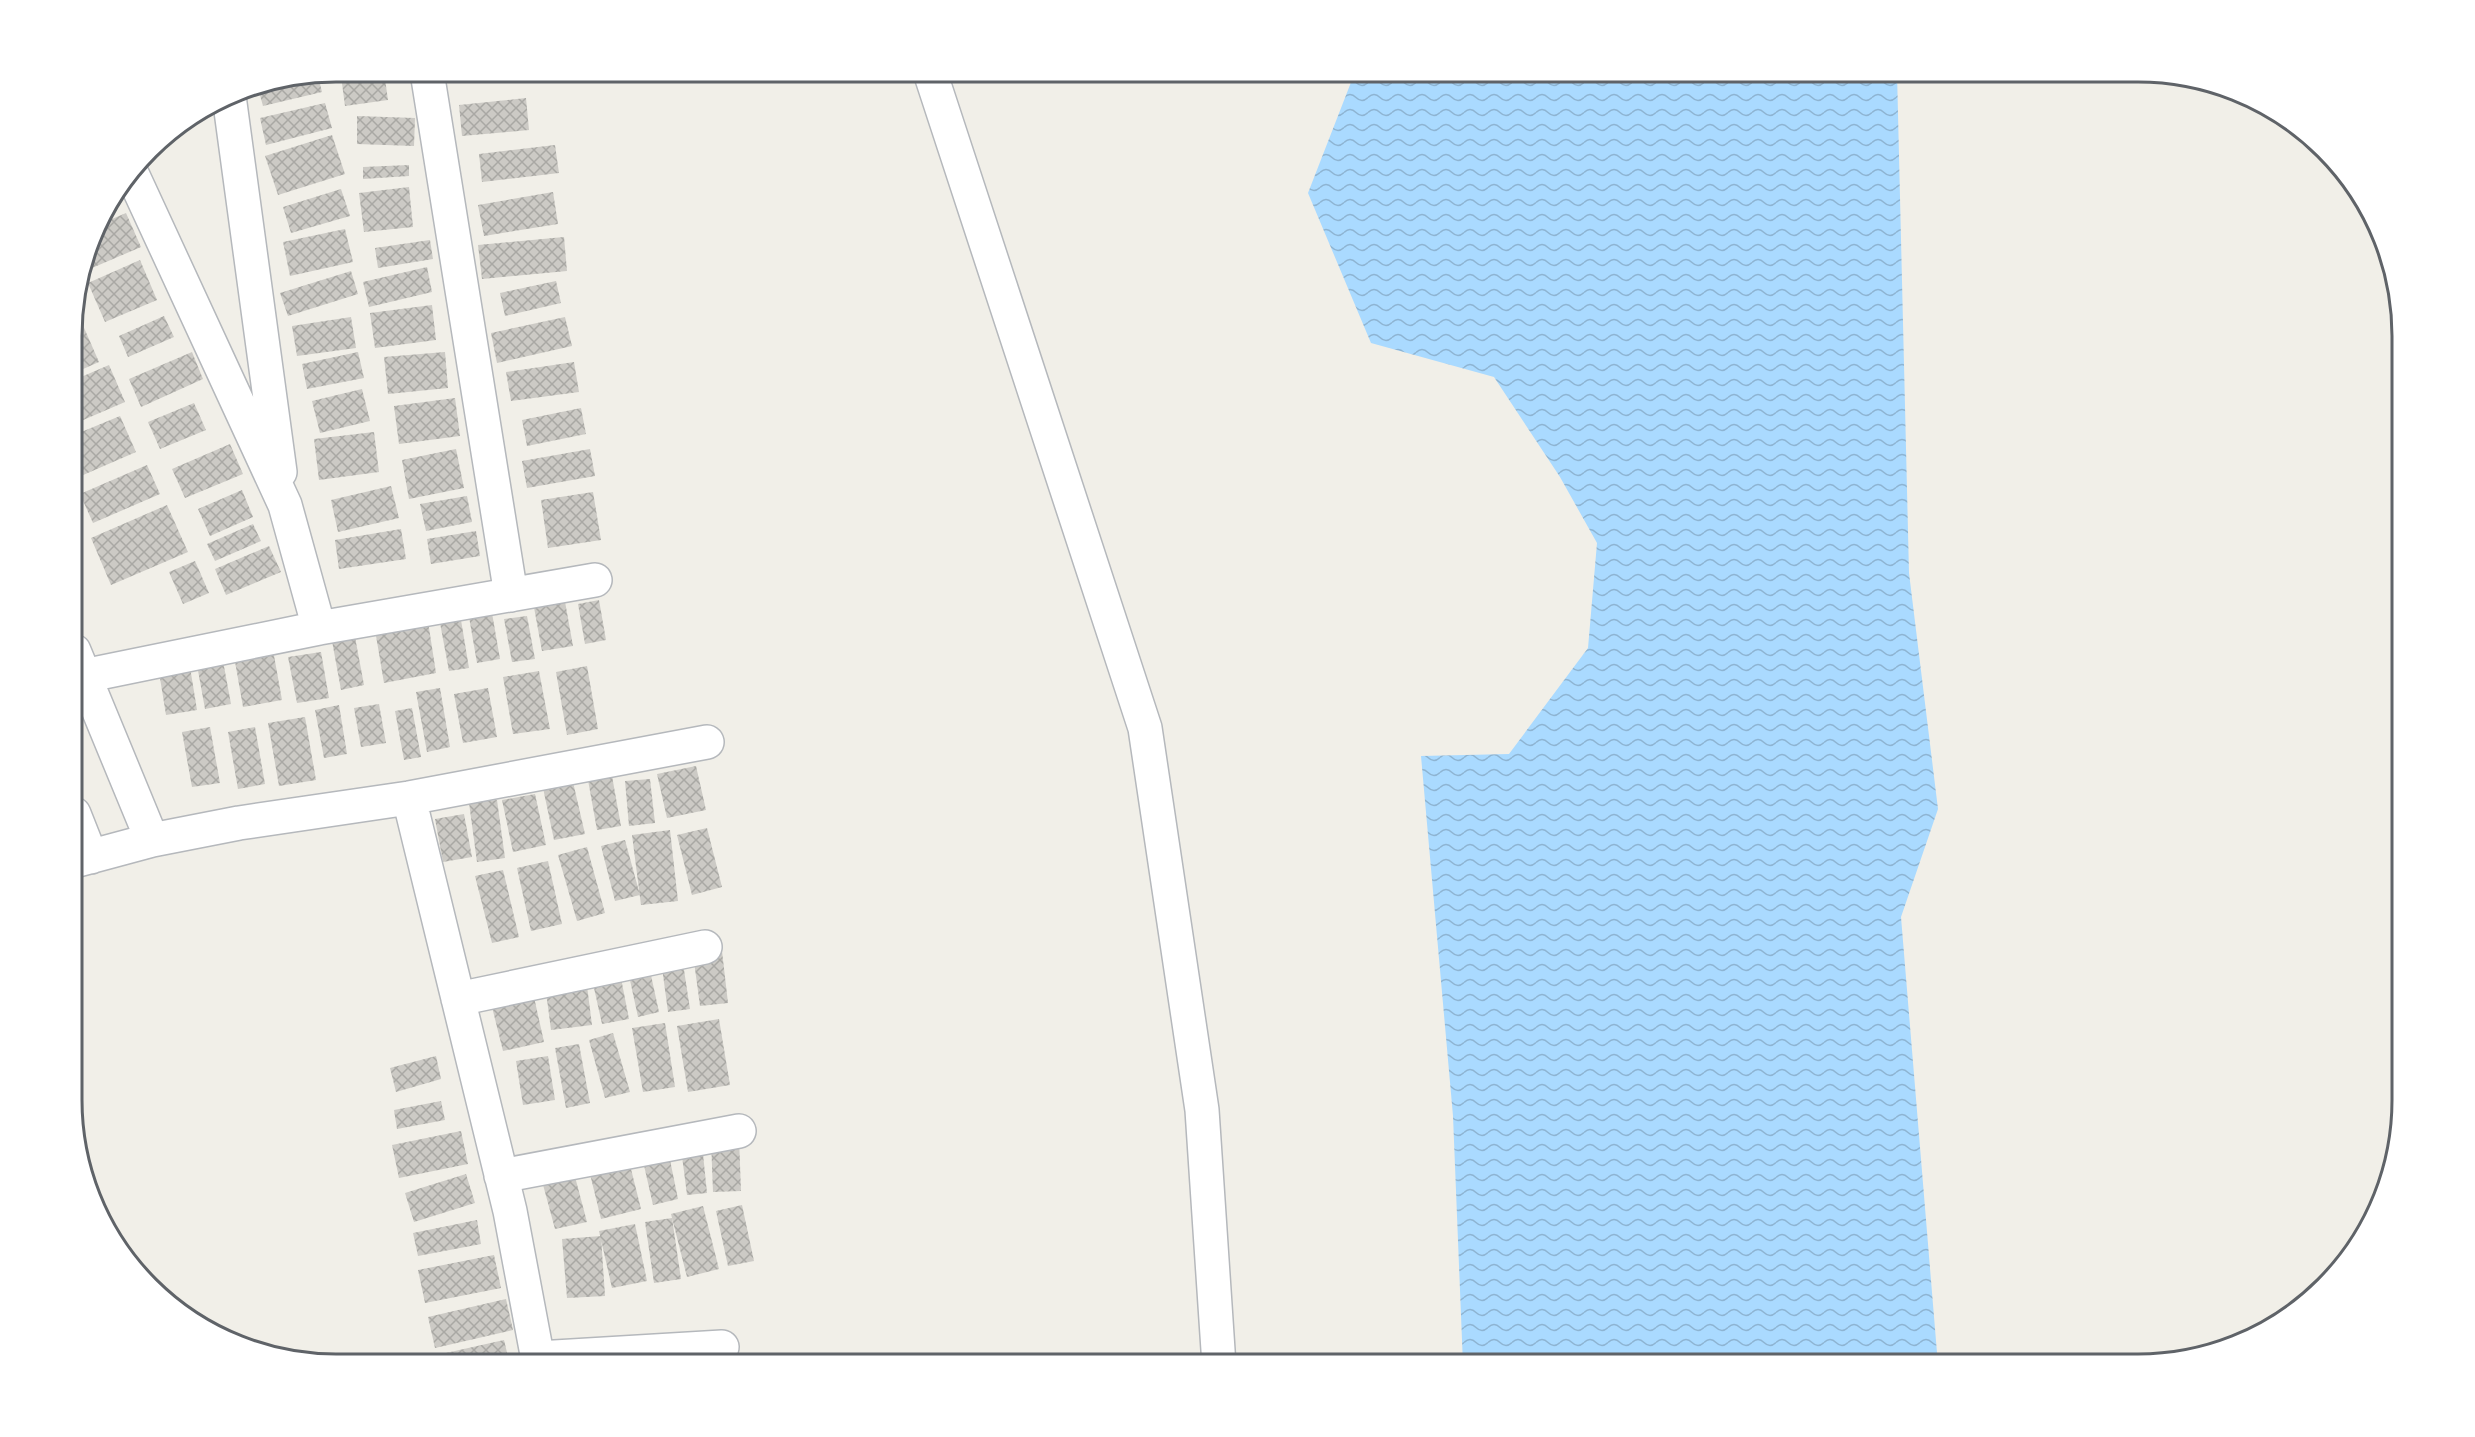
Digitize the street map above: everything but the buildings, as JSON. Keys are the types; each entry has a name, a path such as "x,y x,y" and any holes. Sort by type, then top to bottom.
{"street":[{"path":"429,82 511,595"},
{"path":"933,82 1145,728 1202,1110 1218,1354"},
{"path":"230,106 285,505 319,628"},
{"path":"135,181 285,505"},
{"path":"82,667 596,580"},
{"path":"82,677 152,840"},
{"path":"83,859 152,840 239,823 409,798 707,742"},
{"path":"409,798 501,1176 537,1354"},
{"path":"458,999 705,947"},
{"path":"501,1176 739,1131"},
{"path":"630,1354 722,1347"}],"water":[{"path":"1351,82 1897,82 1909,573 1938,809 1901,917 1937,1354 1463,1354 1453,1116 1421,756 1509,754 1588,648 1597,543 1560,477 1494,377 1371,343 1308,193"}]}
